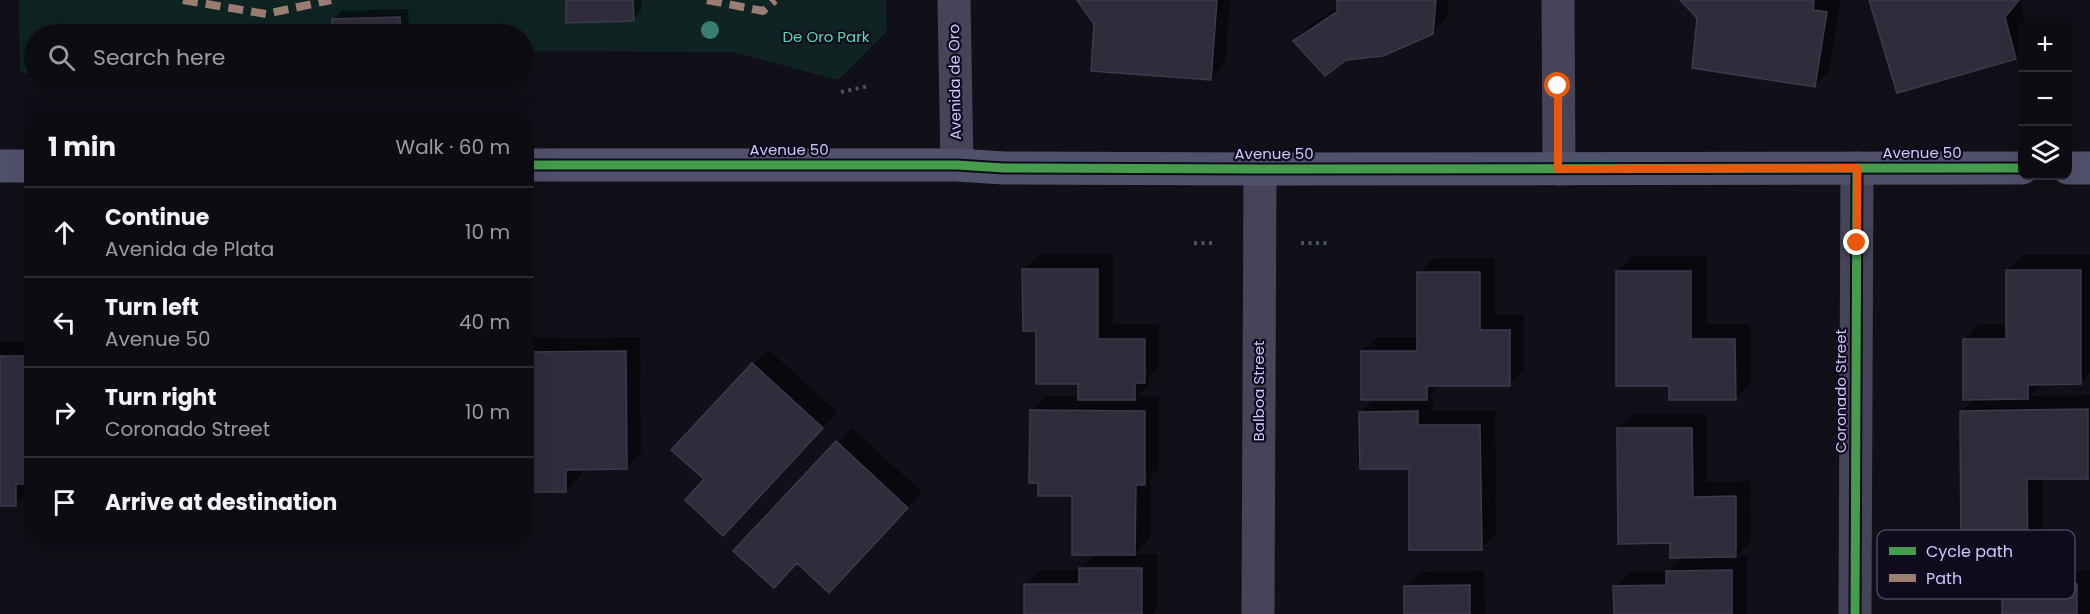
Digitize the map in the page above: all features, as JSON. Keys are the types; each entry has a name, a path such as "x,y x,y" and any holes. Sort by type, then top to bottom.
{"main road":[{"name":"Avenue 50","path":"534,165 957,165 1004,168 1260,169 2018,168"},
{"path":"0,166 24,166"},
{"path":"2072,168 2090,168"}],"street":[{"name":"Avenida de Oro","path":"954,0 957,165"},
{"path":"1558,0 1558,169"},
{"name":"Coronado Street","path":"1855,614 1857,168"},
{"name":"Balboa Street","path":"1258,614 1260,169"}],"path":[{"path":"841,92 869,86"}],"green space":[{"name":"De Oro Park","path":"19,0 886,0 887,31 838,80 733,52 534,51 534,24 24,24 24,73 20,72"}],"building":[{"path":"566,0 633,0 634,21 566,23"},
{"path":"1077,0 1217,0 1211,80 1091,71 1094,24"},
{"path":"1337,0 1436,0 1433,34 1383,56 1346,60 1325,76 1293,41 1337,12"},
{"path":"1680,0 1814,0 1813,10 1827,12 1815,87 1692,68 1697,18"},
{"path":"1869,0 2019,0 2005,17 2016,59 1897,93"},
{"path":"400,17 400,24 332,24 332,19"},
{"path":"1022,269 1098,269 1098,339 1145,339 1145,383 1135,383 1135,400 1078,400 1078,384 1036,384 1036,331 1023,331"},
{"path":"2006,270 2081,270 2081,384 2028,385 2028,399 1963,400 1963,339 2006,339"},
{"path":"1616,271 1691,271 1691,339 1735,339 1736,400 1669,400 1669,386 1616,386"},
{"path":"1417,272 1480,272 1480,330 1510,330 1510,386 1427,386 1427,400 1361,400 1361,351 1417,351"},
{"path":"626,351 627,469 566,470 566,492 534,492 534,352"},
{"path":"0,356 24,356 24,484 16,484 16,506 0,506"},
{"path":"752,363 823,428 723,536 685,500 704,479 671,450"},
{"path":"2088,409 2088,479 2027,479 2028,530 1961,530 1960,411"},
{"path":"1030,410 1145,411 1145,485 1136,485 1135,555 1072,555 1072,496 1038,496 1038,483 1029,483"},
{"path":"1418,411 1418,425 1480,425 1482,550 1409,550 1409,469 1360,469 1359,412"},
{"path":"1617,428 1692,428 1693,497 1736,496 1736,557 1670,558 1670,543 1618,544"},
{"path":"836,441 908,508 829,593 797,563 774,588 733,551"},
{"path":"1079,568 1142,568 1142,614 1024,614 1024,584 1079,584"},
{"path":"1732,570 1732,614 1614,614 1613,586 1666,585 1666,571"},
{"path":"2075,584 2077,584 2077,614 2002,614 2002,599 2075,599"},
{"path":"1470,585 1470,614 1404,614 1404,586"}],"marked path":[{"path":"183,0 266,14 331,0"},
{"path":"707,0 763,11 775,0"}],"cycle path":[{"path":"534,165 957,165 1004,168 1260,169 2018,168"},
{"path":"1855,614 1857,168"}],"route":[{"path":"1558,86 1558,169 1857,168 1857,243"}]}
